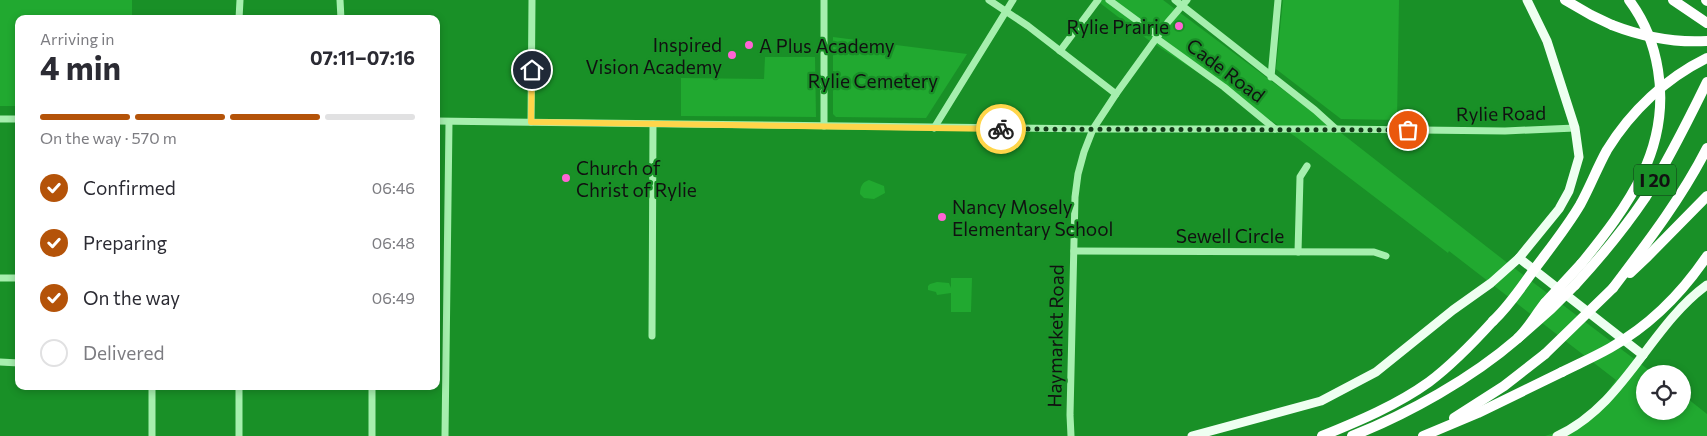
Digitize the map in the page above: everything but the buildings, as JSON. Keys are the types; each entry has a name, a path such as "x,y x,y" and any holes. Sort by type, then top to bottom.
{"highway":[{"path":"1565,0 1590,15 1629,32 1660,39 1686,42 1707,41"},
{"path":"1352,436 1418,405 1451,386 1518,338 1545,303 1585,267 1621,212 1634,191 1654,147 1658,126 1660,83 1656,61 1642,21 1629,0"},
{"path":"1673,0 1707,23"},
{"path":"1322,436 1366,418 1427,383 1458,357 1506,308 1558,238 1580,204 1609,148 1626,124 1652,95 1678,75 1707,58"},
{"name":"I 20","path":"1585,267 1616,237 1644,198 1662,170 1707,82"},
{"name":"I 20","path":"1423,436 1498,390 1545,354 1612,288 1674,206 1707,148"},
{"path":"1612,288 1648,256 1707,196"},
{"path":"1423,436 1478,413 1610,348 1646,324 1677,295 1707,256"}],"main road":[{"path":"1192,436 1321,401 1347,389 1376,372 1453,310 1491,283 1518,258 1559,209 1569,191 1578,157 1575,128 1547,40 1527,0"},
{"path":"1518,258 1643,355"},
{"path":"1556,436 1596,411 1621,385 1680,308 1707,285"}],"street":[{"path":"239,15 240,0"},
{"path":"340,0 341,15"},
{"path":"531,122 532,0"},
{"path":"824,0 824,126"},
{"path":"989,0 1028,26 1116,94"},
{"path":"934,128 965,80 1004,11 1013,0"},
{"path":"1060,51 1098,0"},
{"name":"Cade Road","path":"1109,0 1224,87 1275,129"},
{"path":"1175,0 1185,3 1336,128"},
{"path":"1271,76 1278,0"},
{"name":"Haymarket Road","path":"1071,436 1075,197 1078,174 1084,152 1094,129 1116,94 1157,37 1185,3"},
{"path":"0,119 15,119"},
{"name":"Rylie Road","path":"440,121 1094,129 1336,128 1505,131 1575,128"},
{"path":"445,436 449,122"},
{"path":"652,336 653,124"},
{"path":"1298,252 1300,177 1307,166"},
{"name":"Sewell Circle","path":"1074,251 1374,252 1386,256"},
{"path":"0,278 15,278"},
{"path":"0,362 15,363"},
{"path":"152,390 152,436"},
{"path":"238,390 239,436"},
{"path":"372,390 372,436"}],"green space":[{"path":"0,0 132,0 132,15 15,15 15,106 0,106"},
{"path":"1096,0 1163,0 1345,136 1642,365 1636,365 1636,420 1691,420 1691,401 1707,414 1707,436 1545,436 1584,423 1616,380 1449,251 1448,253 1296,137 1147,39"},
{"path":"1283,0 1399,0 1397,120 1341,119 1276,69"},
{"name":"Rylie Cemetery","path":"833,37 967,54 926,118 836,117 833,114"},
{"path":"765,57 815,57 816,117 681,116 681,78 764,79"},
{"path":"869,180 884,186 885,193 874,199 864,198 860,194 861,187 863,183"},
{"path":"951,278 972,278 971,312 951,312 951,293 937,295 936,292 928,290 930,284 937,282 949,283 951,288"}],"way so far":[{"path":"1001,129 1336,128 1408,130"}],"place":[{"name":"Rylie Prairie","path":"1179,26"},
{"name":"A Plus Academy","path":"749,45"},
{"name":"Inspired Vision Academy","path":"732,55"},
{"name":"Church of Christ of Rylie","path":"566,178"},
{"name":"Nancy Mosely Elementary School","path":"942,217"}],"route":[{"path":"532,70 531,122 1001,129"}]}
